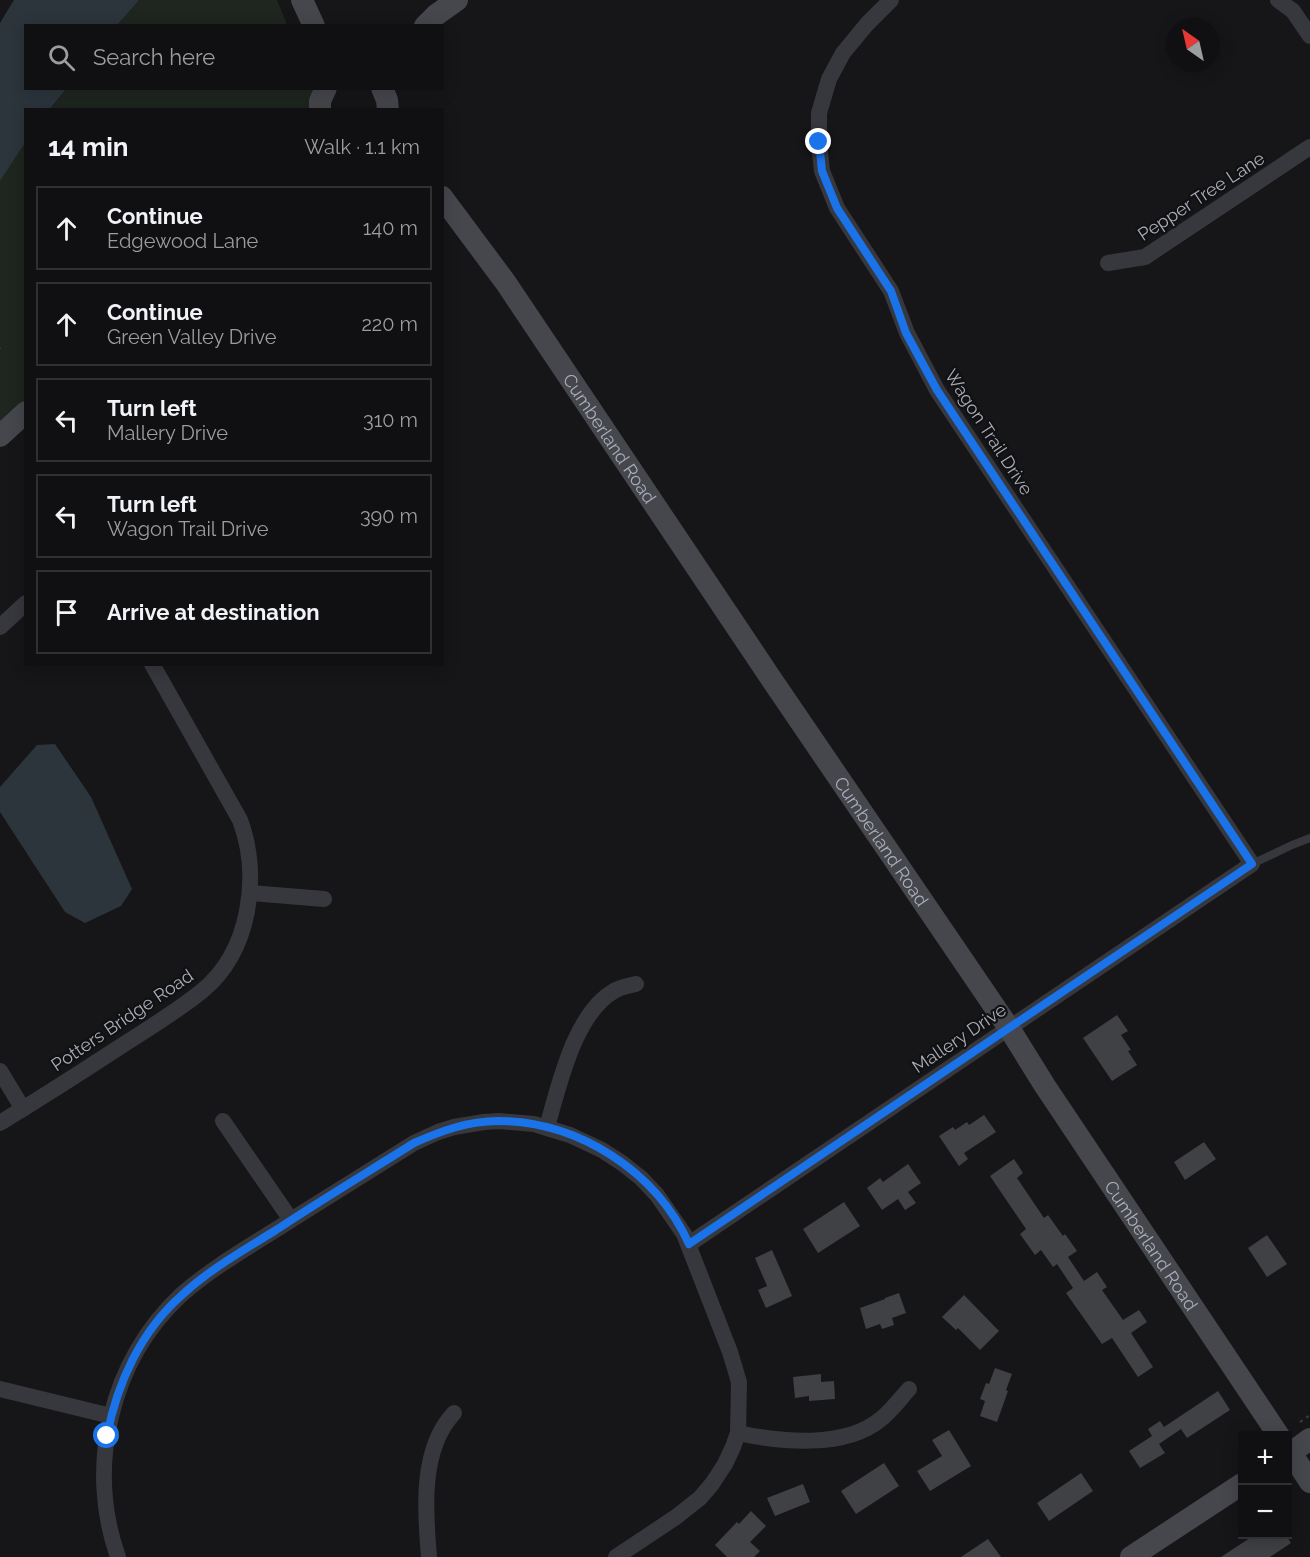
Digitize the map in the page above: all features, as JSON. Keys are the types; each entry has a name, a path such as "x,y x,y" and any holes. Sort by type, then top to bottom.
{"street":[{"path":"296,0 302,24"},
{"path":"302,0 313,24"},
{"path":"427,24 457,0"},
{"path":"442,24 469,0"},
{"name":"Wagon Trail Drive","path":"891,0 843,53 828,79 819,113 822,171 837,208 891,291 906,333 942,398 1252,864"},
{"path":"1278,0 1293,11 1310,36"},
{"name":"Pepper Tree Lane","path":"1108,263 1145,257 1310,147"},
{"name":"Cumberland Road","path":"444,200 482,250 1009,1028 1045,1086 1275,1431"},
{"name":"Cumberland Road","path":"444,209 482,250"},
{"path":"0,436 24,414"},
{"path":"0,627 24,605"},
{"name":"Potters Bridge Road","path":"0,1123 162,1020 202,991 221,970 240,935 250,893 249,851 245,833 240,820 153,666"},
{"name":"Mallery Drive","path":"689,1244 1252,864"},
{"path":"250,893 324,899"},
{"path":"547,1127 564,1069 584,1023 596,1005 604,998 620,988 636,984"},
{"path":"0,1071 23,1109"},
{"path":"223,1120 291,1220"},
{"path":"118,1557 112,1541 104,1492 105,1455 111,1416 117,1394 133,1358 165,1311 196,1284 228,1261 414,1143 454,1127 499,1121 547,1127 603,1150 641,1178 657,1194 689,1244 736,1370 739,1382 738,1433 725,1464 700,1498 616,1557"},
{"path":"0,1389 111,1416"},
{"path":"738,1433 778,1440 847,1436 881,1419 909,1389"},
{"path":"429,1557 427,1501 433,1446 446,1421 454,1413"},
{"path":"1292,1446 1310,1439"},
{"name":"Cumberland Road","path":"1292,1456 1310,1482"},
{"path":"1131,1557 1240,1485"}],"lane":[{"path":"1252,864 1310,838"}],"shaded area":[{"path":"14,0 139,0 118,24 24,24 24,90 65,90 51,108 24,108 24,145 0,181 0,23"},
{"path":"138,0 277,0 287,24 118,24"},
{"path":"65,90 314,90 309,108 52,108"},
{"path":"24,145 24,413 0,436 0,181"},
{"path":"55,744 91,797 132,889 121,906 85,923 65,912 0,812 0,787 37,745"}],"building":[{"path":"1117,1015 1128,1031 1121,1035 1137,1065 1112,1081 1083,1038"},
{"path":"984,1115 996,1132 964,1153 968,1159 959,1166 939,1136 953,1127 955,1130 967,1122 969,1125"},
{"path":"1204,1142 1216,1159 1185,1180 1174,1162"},
{"path":"1014,1159 1023,1173 1017,1178 1044,1218 1048,1215 1077,1251 1068,1257 1084,1281 1097,1272 1107,1287 1102,1290 1123,1320 1139,1310 1147,1322 1131,1333 1153,1367 1138,1377 1112,1338 1102,1344 1066,1293 1073,1288 1057,1264 1053,1267 1041,1250 1035,1255 1020,1234 1026,1229 990,1176"},
{"path":"908,1164 921,1183 908,1192 916,1203 905,1210 898,1199 882,1210 867,1188 880,1178 883,1182"},
{"path":"844,1202 860,1226 818,1253 803,1229"},
{"path":"1267,1235 1287,1264 1267,1277 1248,1248"},
{"path":"772,1250 792,1296 766,1308 758,1290 767,1286 755,1258"},
{"path":"899,1293 906,1313 892,1318 894,1325 882,1329 880,1324 866,1329 860,1308"},
{"path":"964,1295 999,1331 980,1350 958,1328 956,1330 942,1317"},
{"path":"995,1368 1012,1374 997,1422 980,1416 985,1401 980,1399"},
{"path":"821,1374 821,1382 834,1381 835,1399 809,1401 809,1396 795,1398 793,1377"},
{"path":"1218,1391 1230,1410 1187,1438 1181,1429 1159,1444 1165,1453 1140,1468 1129,1451 1152,1436 1148,1429 1160,1421 1164,1427"},
{"path":"949,1430 971,1466 930,1491 917,1471 942,1456 932,1440"},
{"path":"884,1463 899,1486 856,1514 841,1491"},
{"path":"1081,1473 1093,1491 1049,1521 1037,1503"},
{"path":"803,1484 810,1502 775,1516 767,1498"},
{"path":"751,1511 766,1526 750,1542 760,1551 754,1557 727,1557 715,1545"},
{"path":"988,1539 1001,1557 961,1557"},
{"path":"1248,1539 1288,1539 1291,1543 1270,1557 1221,1557"}],"route":[{"path":"107,1436 117,1394 133,1358 165,1311 182,1295 228,1261 414,1143 454,1127 499,1121 534,1124 570,1135 603,1150 641,1178 657,1194 689,1244 1252,864 937,390 906,333 891,291 837,208 822,171 819,142"}]}
